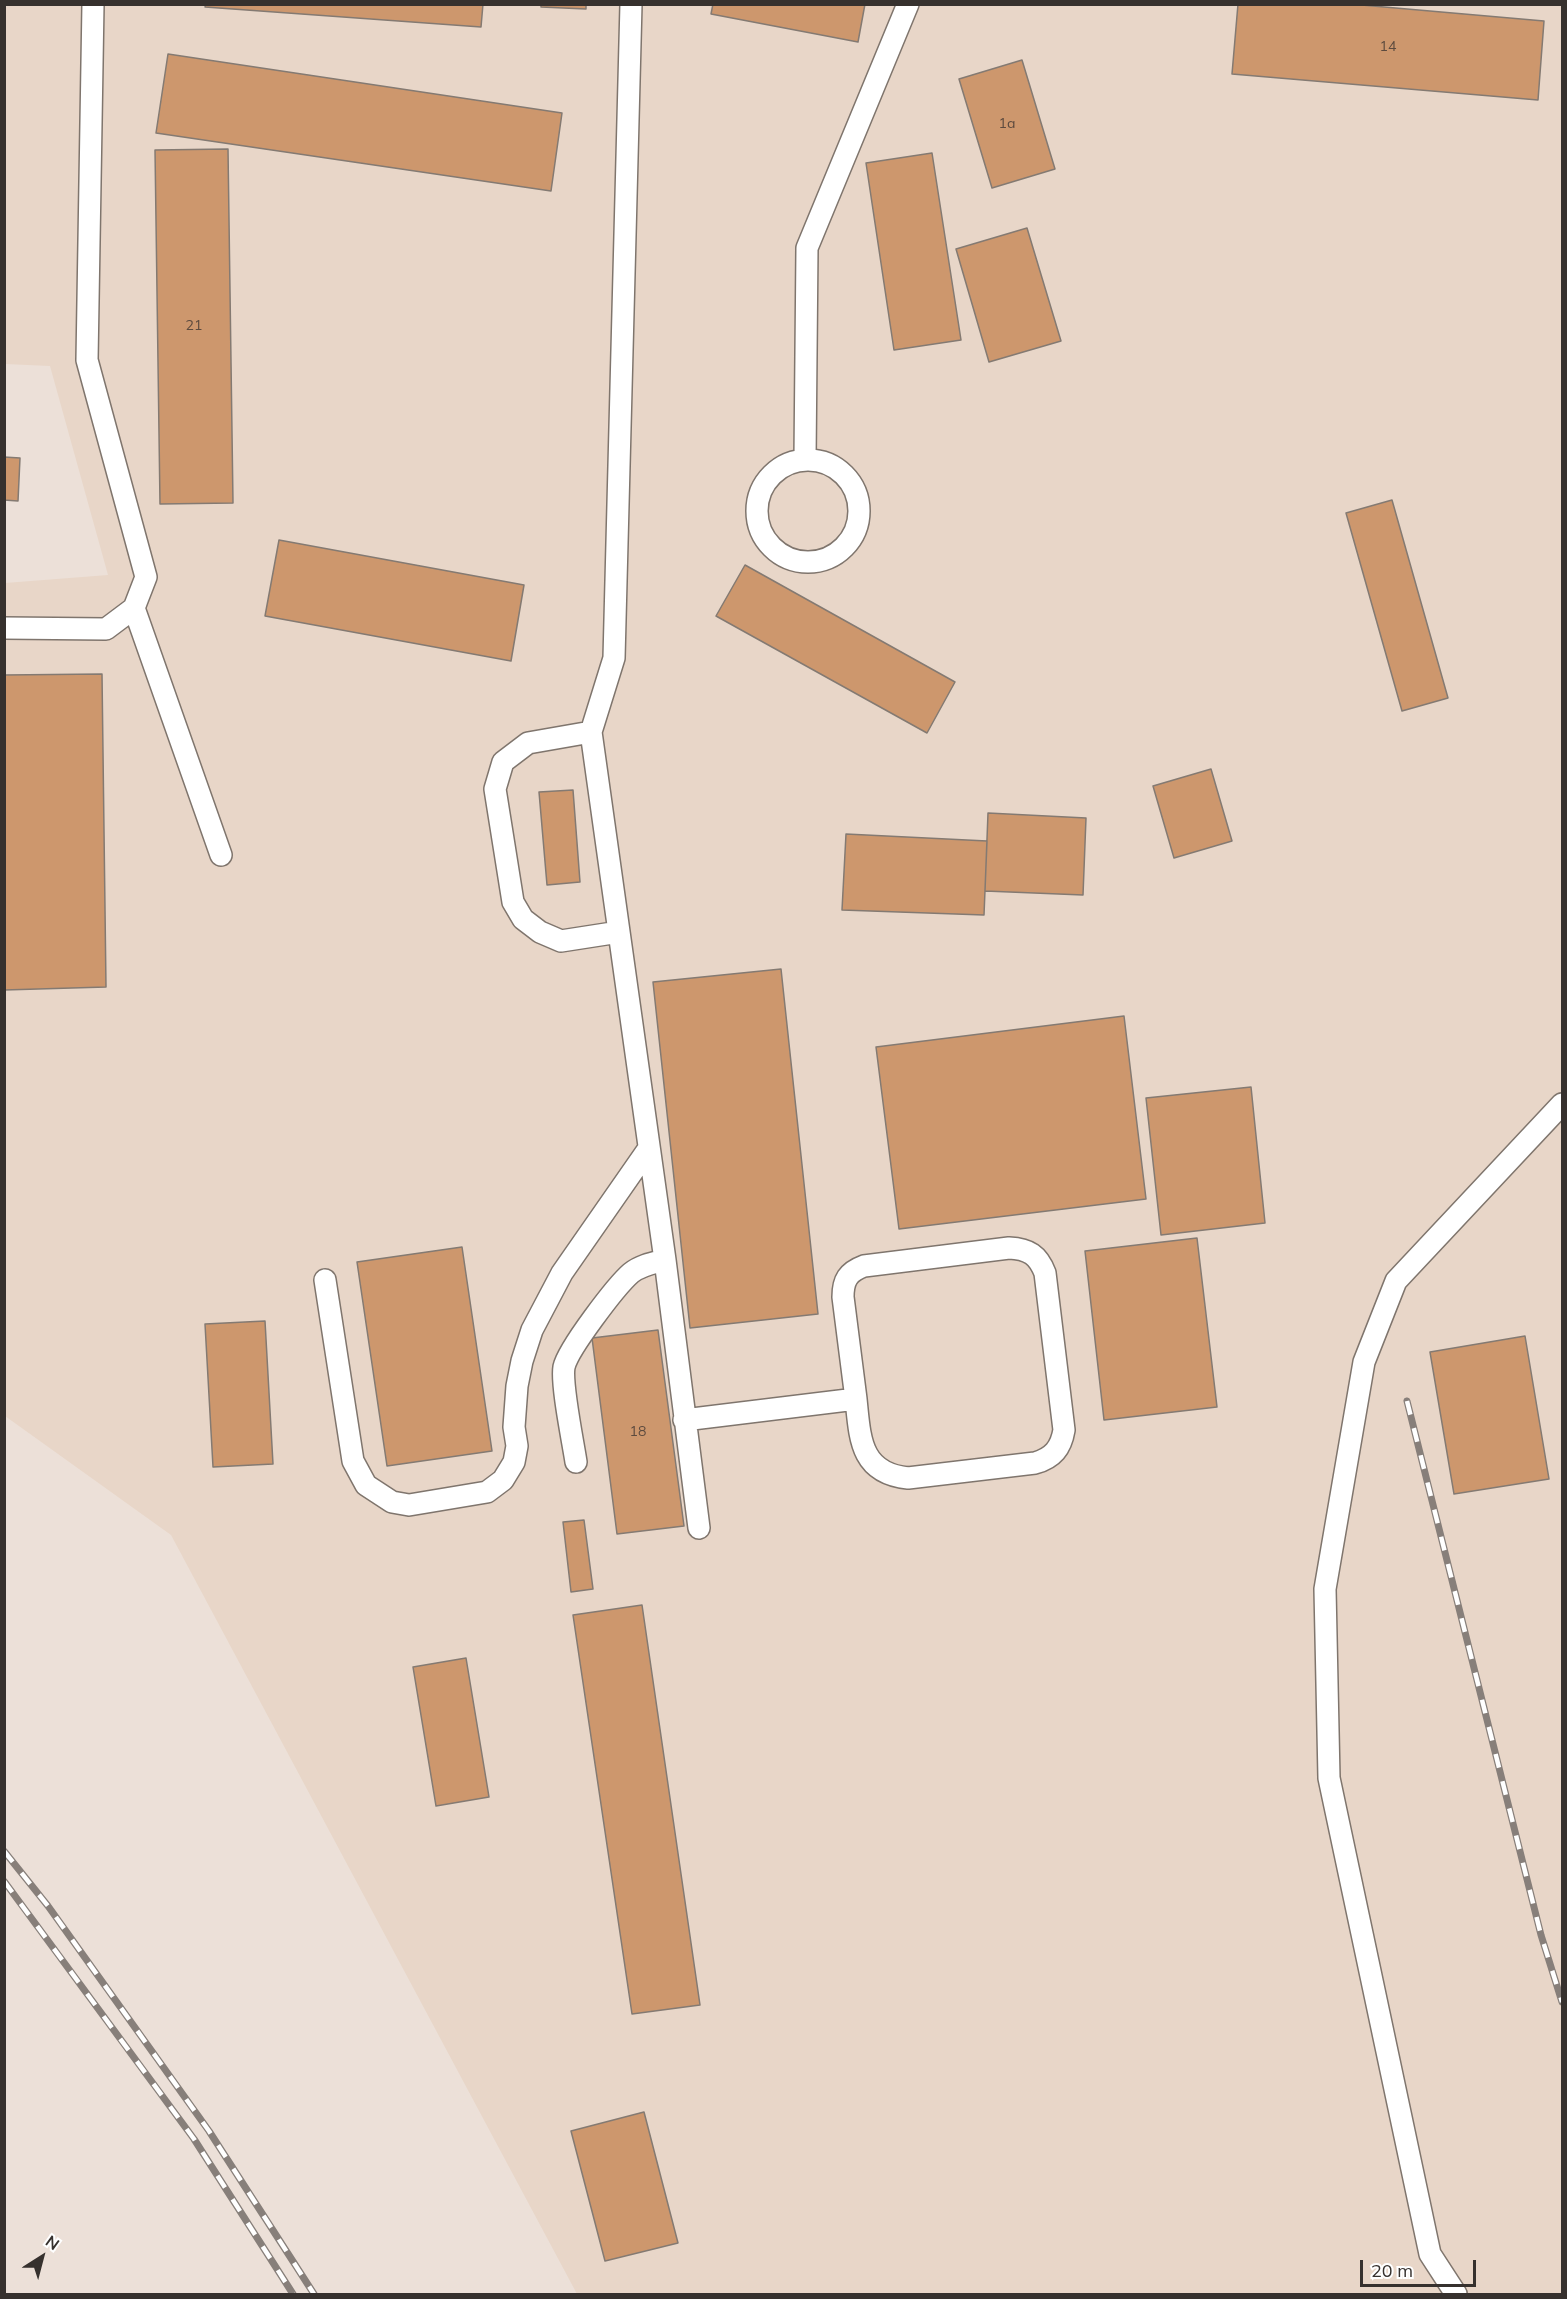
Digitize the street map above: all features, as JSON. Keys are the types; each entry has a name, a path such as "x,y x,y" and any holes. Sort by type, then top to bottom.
{"lane":[{"path":"4,628 106,629 134,608 146,577 87,360 93,4"},
{"path":"631,4 614,658 591,732 665,1260 699,1528"},
{"path":"805,459 807,248 908,4"},
{"path":"805,459 822,461 837,468 854,486 860,511 854,536 837,555 816,563 794,561 773,549 760,530 756,506 764,483 781,467 805,459"},
{"path":"134,608 221,855"},
{"path":"591,732 528,743 503,762 495,789 513,903 523,919 540,932 561,941 619,932"},
{"path":"1456,2295 1430,2254 1329,1778 1325,1589 1364,1362 1396,1281 1563,1104"},
{"path":"325,1280 353,1461 366,1485 392,1502 409,1505 487,1492 503,1480 514,1462 517,1446 514,1426 517,1386 532,1330 562,1273 649,1148"},
{"path":"1009,1248 1032,1252 1040,1260 1045,1273 1064,1430 1062,1443 1046,1460 908,1478 892,1476 878,1468 867,1456 861,1442 856,1399 843,1297 843,1286 854,1270 864,1266 1009,1248"},
{"path":"576,1462 564,1368 570,1352 621,1282 646,1264 665,1260"},
{"path":"684,1420 856,1399"}],"shaded area":[{"path":"5,5 1562,5 1562,2294 577,2294 171,1535 5,1416 5,583 108,575 50,366 5,364"}],"building":[{"path":"206,4 483,4 481,27 205,7"},
{"path":"541,4 586,4 586,9 541,7"},
{"path":"713,4 865,4 858,42 711,14"},
{"path":"1238,4 1350,4 1544,21 1538,100 1232,74"},
{"path":"168,54 562,113 551,191 156,133"},
{"path":"1022,60 1055,169 992,188 959,79"},
{"path":"228,149 233,503 160,504 155,150"},
{"path":"932,153 961,340 894,350 866,163"},
{"path":"1027,228 1061,341 989,362 956,249"},
{"path":"4,457 20,458 18,501 4,500"},
{"path":"1392,500 1448,698 1402,711 1346,513"},
{"path":"279,540 524,585 511,661 265,616"},
{"path":"745,565 955,682 927,733 716,616"},
{"path":"102,674 106,987 4,990 4,675"},
{"path":"1211,769 1232,841 1174,858 1153,786"},
{"path":"573,790 580,882 547,885 539,792"},
{"path":"988,813 1086,818 1083,895 985,891"},
{"path":"846,834 987,841 984,915 842,910"},
{"path":"781,969 818,1314 690,1328 653,982"},
{"path":"1124,1016 1146,1199 899,1229 876,1047"},
{"path":"1251,1087 1265,1223 1161,1235 1146,1098"},
{"path":"1197,1238 1217,1407 1104,1420 1085,1251"},
{"path":"462,1247 492,1451 387,1466 357,1262"},
{"path":"265,1321 273,1464 213,1467 205,1324"},
{"path":"658,1330 684,1526 617,1534 592,1338"},
{"path":"1525,1336 1549,1479 1454,1494 1430,1352"},
{"path":"584,1520 593,1589 571,1592 563,1522"},
{"path":"642,1605 700,2005 632,2014 573,1615"},
{"path":"466,1658 489,1797 436,1806 413,1667"},
{"path":"644,2112 678,2243 605,2261 571,2131"}],"railway":[{"path":"1407,1401 1541,1935 1562,2002"},
{"path":"4,1851 48,1906 209,2131 314,2294"},
{"path":"4,1881 194,2139 293,2294"}]}
